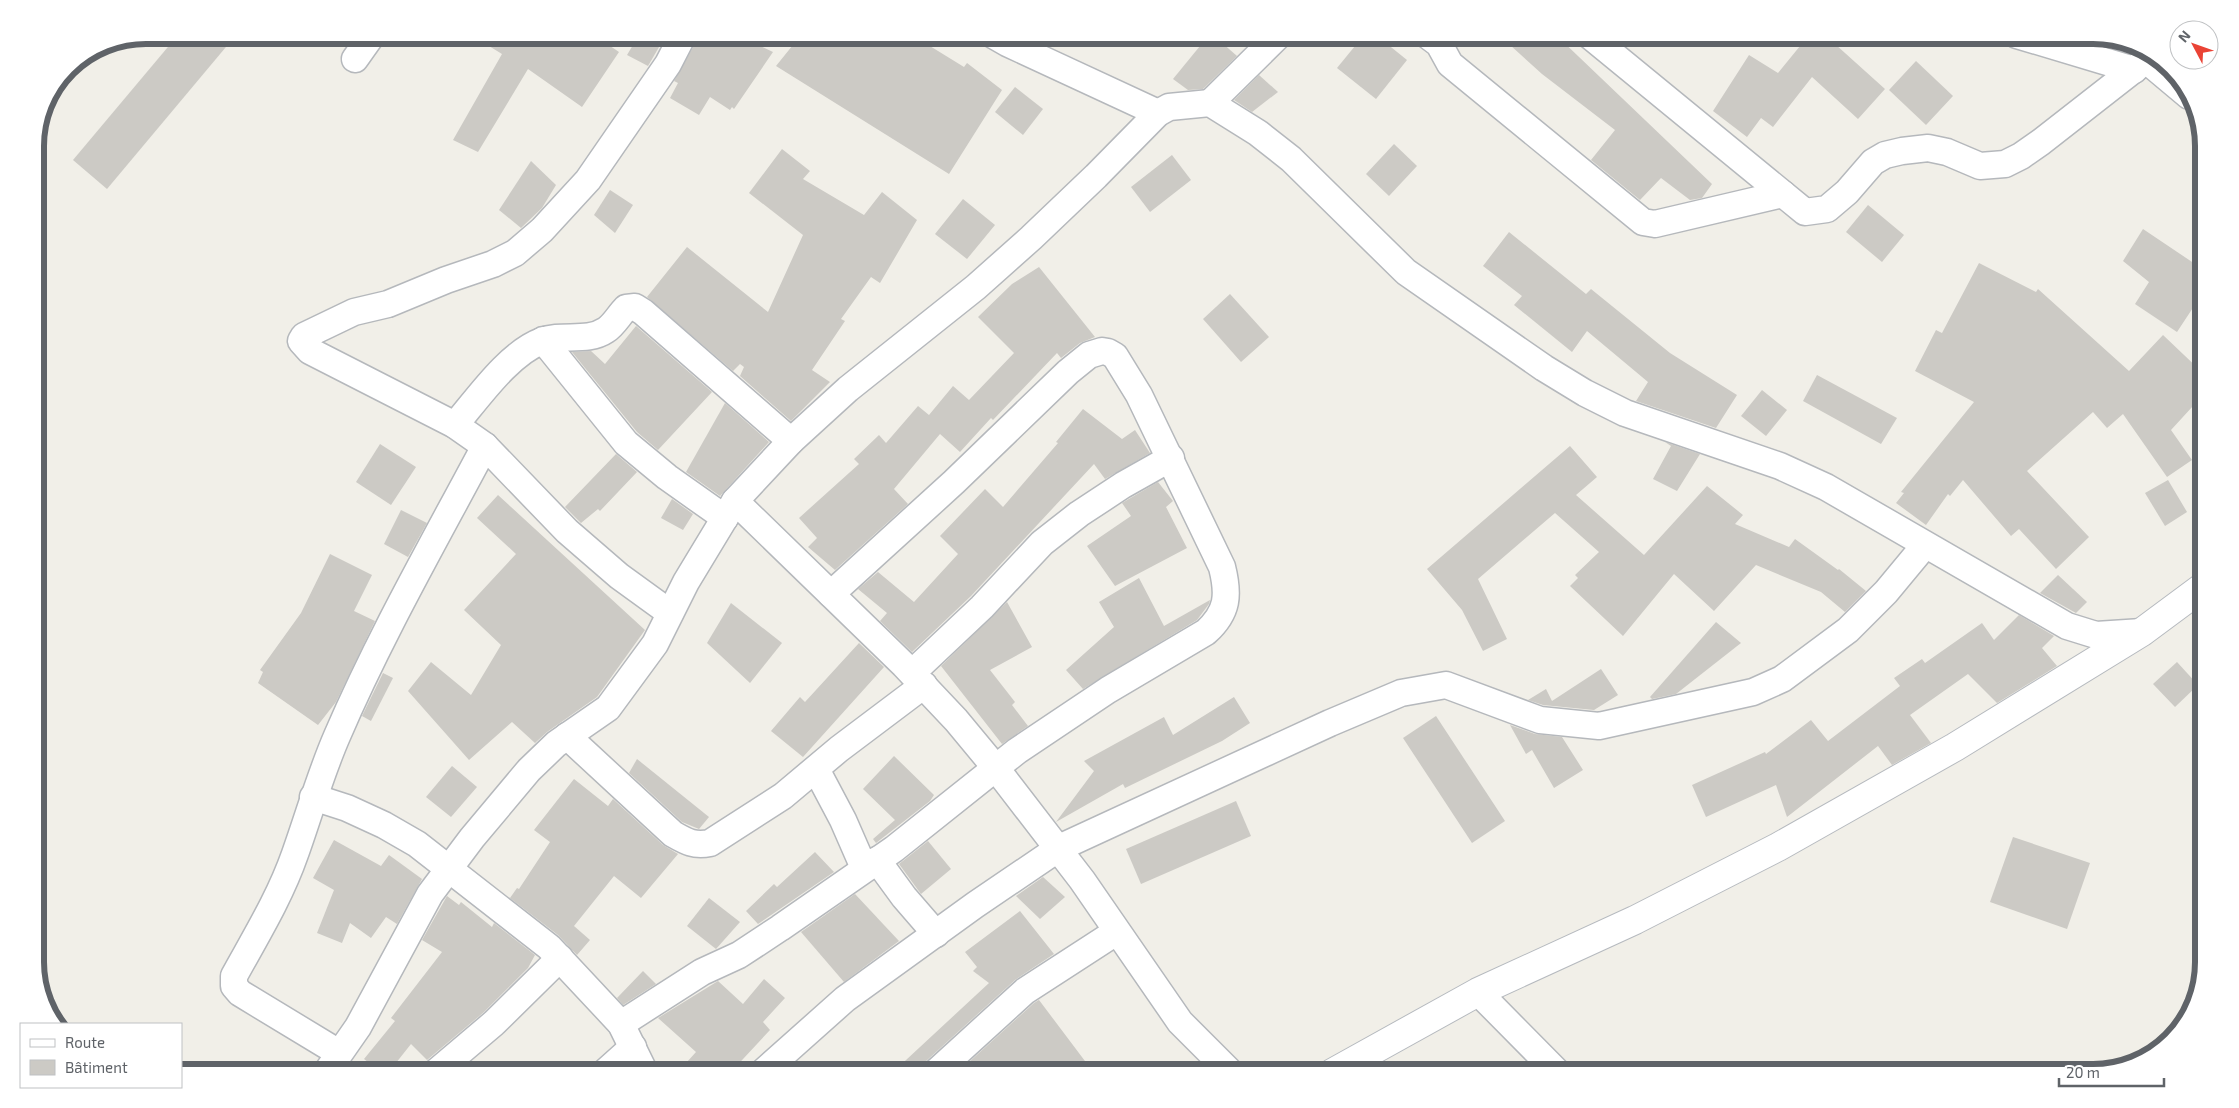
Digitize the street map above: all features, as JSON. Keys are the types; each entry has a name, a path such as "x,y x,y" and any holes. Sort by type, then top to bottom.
{"street":[{"path":"355,60 366,44"},
{"path":"670,613 619,576 567,531 485,446 456,426 310,351 301,343 302,338 354,312 388,304 446,280 492,264 515,253 542,230 588,180 668,64 678,44"},
{"path":"1012,44 1158,112"},
{"path":"1210,103 1270,44"},
{"path":"1439,44 1450,64 1643,222 1654,224 1784,194"},
{"path":"1600,44 1805,212 1828,209 1847,192 1874,162 1885,155 1917,148 1937,149 1980,166 2005,164 2021,156 2041,142 2144,61"},
{"path":"2061,44 2144,61 2175,85"},
{"path":"485,446 368,666 336,738 314,796 295,855 279,894 233,981 236,989 248,999 333,1063 358,1027 430,894 529,770 567,736 608,708 655,644 686,582 730,510 791,441 848,389 976,287 1032,238 1158,112 1178,105 1210,103 1258,133 1291,158 1406,272 1561,378 1625,413 1780,466 1826,487 2067,626 2096,635 2142,632"},
{"path":"456,426 515,358 542,340 590,337 599,334 611,326 626,308 635,307 791,441"},
{"path":"542,340 626,443 667,477 730,510 831,594 918,679 995,767 1059,848 1180,1022 1222,1064"},
{"path":"609,1064 627,1035 702,972 738,955 894,849 995,767 1108,690 1206,632 1218,621 1225,603 1227,586 1222,568 1171,458 1139,395 1114,356 1106,351 1092,353 1068,372 954,482 831,594"},
{"path":"567,736 673,834 690,844 710,843 784,796 918,679 1042,543 1079,514 1115,490 1171,458"},
{"path":"772,1064 845,999 1059,848 1330,723 1401,692 1446,685 1540,720 1599,726 1752,692 1782,679 1848,630 1886,592 1925,545"},
{"path":"1348,1064 1478,992 1635,920 1778,847 1955,747 2142,632 2195,593"},
{"path":"816,769 843,820 871,864 904,897 936,934"},
{"path":"314,796 384,825 417,844 450,868 560,958 627,1035 641,1064"},
{"path":"945,1064 1025,991 1116,932"},
{"path":"446,1064 494,1023 560,958"},
{"path":"1478,992 1549,1064"}],"building":[{"path":"170,44 228,44 107,189 73,160"},
{"path":"486,44 607,44 619,52 582,107 528,69 478,152 453,140 502,54"},
{"path":"634,44 661,44 648,66 627,55"},
{"path":"695,44 757,44 773,52 734,109 732,107 730,110 710,97 699,115 670,98 678,83 674,81"},
{"path":"794,44 927,44 964,67 967,63 1002,90 949,174 776,66"},
{"path":"1202,44 1223,44 1237,56 1203,89 1188,90 1173,79"},
{"path":"1357,44 1387,44 1407,60 1376,99 1337,68"},
{"path":"1509,44 1565,44 1712,184 1702,198 1690,200 1661,178 1640,200 1591,160 1615,130 1542,74"},
{"path":"1802,44 1835,44 1885,89 1858,119 1812,77 1773,127 1761,118 1747,137 1713,111 1749,55 1778,73"},
{"path":"1916,61 1953,96 1926,125 1889,90"},
{"path":"1259,75 1278,92 1252,112 1234,100"},
{"path":"1015,87 1043,109 1023,135 995,112"},
{"path":"1394,144 1417,166 1389,196 1366,174"},
{"path":"782,149 810,171 803,179 864,215 882,192 917,220 880,283 871,277 841,319 845,321 812,370 830,382 791,421 740,376 744,367 740,364 733,371 647,297 687,247 768,312 803,235 749,193"},
{"path":"1172,155 1191,180 1150,212 1131,187"},
{"path":"531,161 556,185 542,208 521,228 499,210"},
{"path":"610,190 633,205 615,233 594,215"},
{"path":"963,199 995,225 967,259 935,234"},
{"path":"1868,205 1904,235 1882,262 1846,232"},
{"path":"2143,229 2195,264 2195,305 2177,332 2135,304 2149,282 2123,261"},
{"path":"1509,232 1586,294 1591,289 1670,353 1737,395 1716,428 1636,401 1648,382 1587,331 1572,352 1514,305 1522,296 1483,266"},
{"path":"1979,263 2036,292 2038,289 2129,371 2163,335 2195,365 2195,404 2171,430 2192,460 2167,477 2123,414 2107,428 2093,412 2027,471 2089,537 2056,569 2019,529 2011,536 1963,480 1950,496 1948,494 1926,525 1896,503 1904,493 1901,492 1974,402 1915,371 1936,330 1942,333"},
{"path":"1039,267 1095,337 1080,343 1061,358 1057,353 993,420 991,418 960,452 940,434 894,489 908,504 835,570 808,547 817,538 799,518 859,464 854,459 879,435 886,443 918,406 929,415 953,386 969,400 1014,353 978,317 1012,284"},
{"path":"1230,294 1269,337 1241,362 1203,319"},
{"path":"636,326 712,392 658,450 637,432 572,352 591,351 605,364"},
{"path":"1817,375 1897,418 1881,444 1803,401"},
{"path":"1762,390 1787,410 1766,436 1741,416"},
{"path":"725,403 769,442 720,496 686,472"},
{"path":"1083,409 1122,439 1135,430 1150,453 1105,479 1094,464 971,596 912,652 880,621 887,613 858,589 878,572 914,602 958,554 940,536 985,489 1003,507 1058,443 1056,442"},
{"path":"1665,442 1700,454 1677,491 1653,479 1671,446"},
{"path":"380,444 416,467 391,505 356,482"},
{"path":"1570,446 1597,477 1576,495 1644,555 1707,486 1743,515 1735,524 1789,547 1795,539 1839,569 1866,591 1845,612 1821,592 1756,565 1714,611 1674,574 1623,636 1570,586 1578,578 1575,575 1599,552 1555,513 1478,579 1507,639 1483,651 1462,610 1427,569"},
{"path":"616,454 637,472 600,511 598,509 581,523 565,507"},
{"path":"2168,480 2187,512 2165,526 2145,493"},
{"path":"1158,482 1173,501 1166,507 1187,548 1115,586 1087,546 1131,516 1122,503"},
{"path":"498,495 645,630 597,697 547,732 535,743 512,722 469,760 408,691 431,662 471,695 501,645 464,610 516,554 477,518"},
{"path":"672,499 693,514 683,530 661,518"},
{"path":"401,510 427,523 408,557 384,544"},
{"path":"330,554 372,575 354,611 375,621 336,702 318,725 258,683 263,672 260,670 301,613"},
{"path":"2058,575 2087,602 2076,613 2040,593"},
{"path":"1139,578 1164,626 1210,600 1209,604 1197,620 1083,689 1066,670 1114,627 1099,602"},
{"path":"1007,602 1032,647 990,670 1015,702 1012,705 1028,726 1002,744 941,666"},
{"path":"731,603 782,643 750,683 707,643"},
{"path":"2019,615 2054,636 2042,648 2057,666 1997,703 1968,674 1910,715 1931,743 1892,765 1878,746 1787,817 1776,785 1706,817 1692,785 1765,752 1766,754 1811,720 1828,741 1900,686 1894,678 1922,659 1925,663 1982,623 1994,640"},
{"path":"1716,622 1741,643 1676,694 1652,699 1650,697"},
{"path":"859,643 884,667 803,757 771,731 800,697 805,702"},
{"path":"2177,662 2195,682 2195,688 2175,707 2153,684"},
{"path":"1601,669 1618,695 1594,710 1543,705 1528,700 1546,689 1552,701"},
{"path":"383,673 393,678 371,721 362,716"},
{"path":"1234,697 1250,723 1222,741 1125,788 1123,784 1056,822 1094,771 1084,761 1164,717 1173,735"},
{"path":"1436,716 1505,821 1472,843 1403,738"},
{"path":"1510,725 1535,734 1562,737 1583,770 1554,788 1532,750 1526,754"},
{"path":"894,756 934,795 930,801 876,843 873,839 895,820 863,789"},
{"path":"637,759 709,817 699,829 682,822 629,773"},
{"path":"452,766 477,787 451,817 426,797"},
{"path":"574,779 608,806 613,799 663,845 678,854 641,898 614,876 574,926 590,940 577,955 558,935 510,898 517,888 519,889 550,842 534,830"},
{"path":"1236,801 1251,836 1141,884 1126,849"},
{"path":"2013,837 2090,863 2067,929 1990,902"},
{"path":"334,840 381,866 389,855 422,879 397,924 386,917 371,938 350,923 342,943 317,933 334,890 313,878"},
{"path":"928,841 951,869 921,894 899,864"},
{"path":"815,852 834,872 758,924 746,911 774,884 777,887"},
{"path":"1043,877 1065,897 1040,919 1016,896"},
{"path":"855,894 899,941 844,982 801,932"},
{"path":"447,896 459,905 461,902 492,927 494,923 535,955 528,968 484,1012 427,1060 411,1044 395,1064 370,1064 364,1059 395,1021 391,1018 442,952 422,940"},
{"path":"709,898 740,922 716,949 687,926"},
{"path":"1020,911 1054,954 1015,980 924,1064 902,1064 989,983 973,971 977,967 965,952"},
{"path":"643,971 656,984 623,1005 617,998"},
{"path":"764,979 785,998 763,1022 770,1030 738,1064 685,1064 696,1052 658,1018 718,981 743,1004"},
{"path":"1042,998 1039,1000 1087,1064 967,1064 1034,1003"}]}
